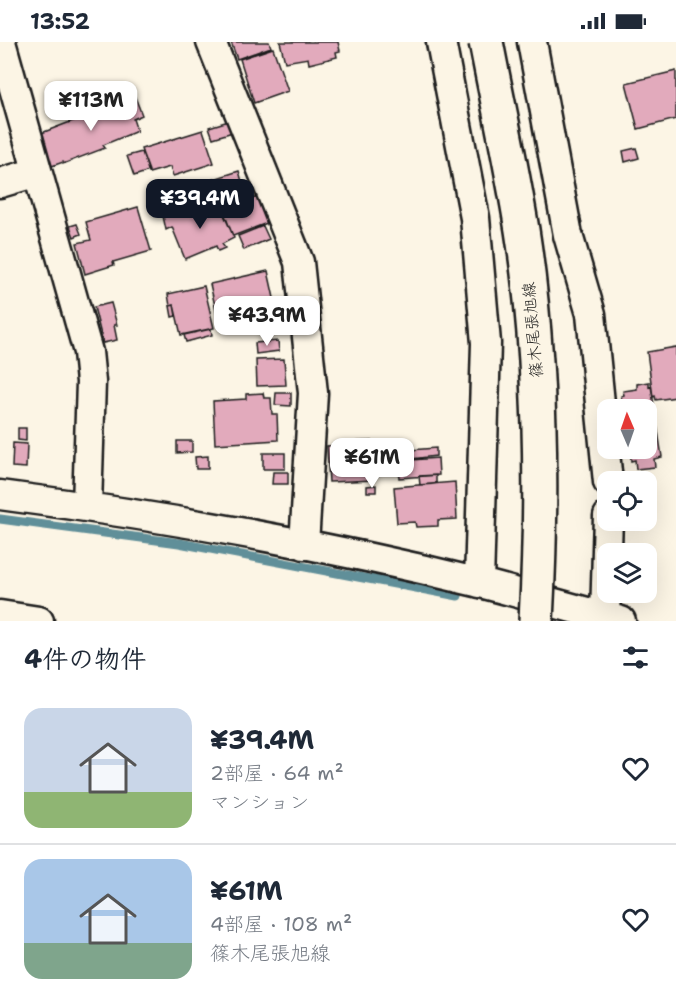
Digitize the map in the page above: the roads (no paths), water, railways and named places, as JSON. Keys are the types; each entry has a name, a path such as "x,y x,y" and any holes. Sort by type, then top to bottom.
{"main road":[{"name":"篠木尾張旭線","path":"486,42 522,230 531,308 541,478 541,536 536,621"}],"street":[{"path":"1,42 88,352 91,382 87,506"},
{"path":"211,42 299,262 313,393 304,544"},
{"path":"441,42 475,218 486,343 479,583"},
{"path":"532,42 568,235 591,314 607,471"},
{"path":"0,183 38,172"},
{"path":"0,495 87,506 304,544 479,583 613,619 609,531"},
{"path":"0,615 39,621"}],"waterway":[{"path":"0,519 179,543 458,596"}]}
